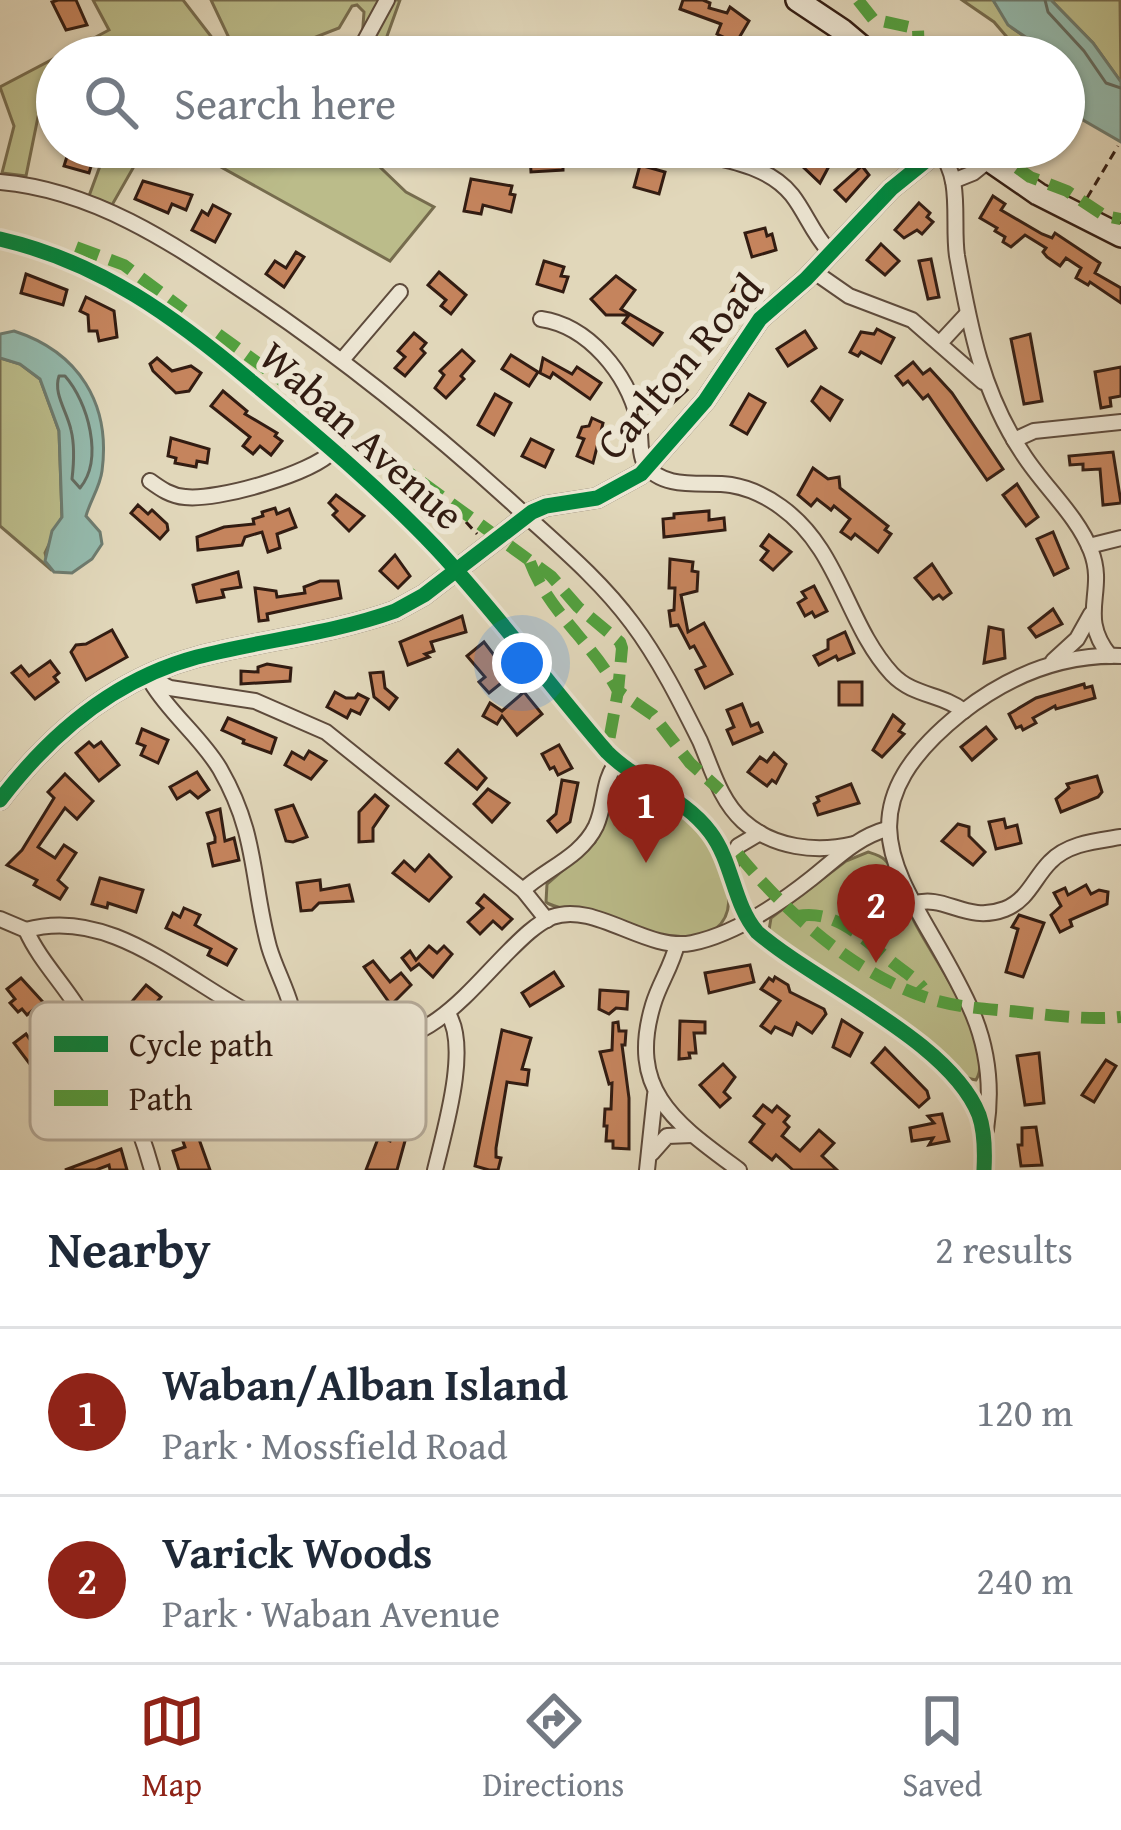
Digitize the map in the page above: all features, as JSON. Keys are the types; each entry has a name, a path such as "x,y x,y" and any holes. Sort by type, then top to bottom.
{"main road":[{"path":"796,0 849,36"},
{"path":"1002,168 1121,236"}],"street":[{"path":"367,36 387,0"},
{"path":"756,168 794,197 829,251"},
{"name":"Carlton Road","path":"0,800 70,722 148,677 195,657 383,615 417,600 525,516 546,506 608,495 648,467 705,401 760,319 917,168"},
{"path":"952,168 954,229 967,314 986,385 1014,440 1089,546 1096,572 1091,614 1098,638 1115,656"},
{"path":"953,181 974,173 975,168"},
{"name":"Waban Avenue","path":"0,182 58,192 139,225 342,360 418,419 606,592 634,625 680,703 720,790 739,817 760,832"},
{"name":"Waban Avenue","path":"0,238 70,259 141,296 216,351 334,451 455,570 617,762 693,814 718,844 748,920 765,939 914,1041 968,1096 984,1140"},
{"path":"813,272 849,296 903,315 941,342 986,385"},
{"path":"342,360 400,292"},
{"path":"941,342 967,314"},
{"path":"541,319 590,342 616,370 636,411 648,467 674,482 744,488 790,514 825,553 893,675 916,693 964,710"},
{"path":"1014,440 1034,430 1121,422"},
{"path":"150,481 179,496 203,497 307,468 334,451"},
{"path":"1089,546 1121,538"},
{"path":"980,1170 989,1095 981,1037 913,904 887,830 891,801 928,743 964,710 1045,666 1070,646 1091,614"},
{"path":"1045,666 1115,656"},
{"path":"148,677 170,688 255,701 326,732 523,890 547,920"},
{"path":"148,677 173,716 215,761 242,813 268,942 290,1002"},
{"path":"523,890 589,838 602,809 609,773 617,762"},
{"path":"693,814 711,807 720,790"},
{"path":"728,869 738,846 760,832 796,847 827,848 854,844 887,830"},
{"path":"913,904 929,901 977,916 1003,910 1023,898 1055,857 1077,845 1121,837"},
{"path":"426,1026 448,1014 521,939 547,920 574,914 676,944 705,939 793,893 854,844"},
{"path":"0,920 26,930 72,1002"},
{"path":"26,930 63,925 128,943 229,1002"},
{"path":"648,1165 655,1095 647,1063 647,1027 676,944"},
{"path":"435,1170 458,1050 456,1028 448,1014"},
{"path":"655,1095 676,1123 739,1170"},
{"path":"648,1165 667,1136 692,1135"},
{"path":"142,1140 152,1170"}],"path":[{"path":"1079,216 1118,146"},
{"path":"466,522 483,540"}],"green space":[{"path":"93,0 183,0 211,36 98,36 109,30"},
{"path":"211,0 400,0 387,36 362,36 364,12 357,5 339,28 318,36 228,36"},
{"path":"962,0 993,0 1012,28 1024,36 1006,36"},
{"path":"1051,0 1120,0 1121,82 1093,43"},
{"path":"36,68 36,127 26,176 2,173 14,126 0,87"},
{"path":"99,168 133,168 112,205 89,196"},
{"path":"223,168 381,168 406,192 434,207 390,261"},
{"path":"0,358 20,364 40,379 59,431 62,517 45,553 49,568 0,526"},
{"path":"627,785 680,812 714,852 729,902 717,928 702,935 671,937 546,902 547,884 595,842 613,793"},
{"path":"868,852 883,858 894,872 913,919 970,1022 978,1044 976,1080 955,1070 906,1026 806,961 769,930 771,918 846,861"}],"water":[{"path":"993,0 1051,0 1093,43 1121,82 1121,142 1085,121 1085,36 1024,36 1008,25"},
{"path":"14,331 37,340 73,367 86,384 101,424 102,471 86,516 100,532 102,544 92,559 72,573 54,572 45,561 52,531 62,517 59,431 40,379 20,364 0,358 0,334"}],"building":[{"path":"76,0 87,25 66,30 52,2"},
{"path":"683,0 703,0 710,3 709,8 727,13 730,7 749,21 740,36 721,36 717,34 721,24 680,9"},
{"path":"531,168 563,168 563,170 531,172"},
{"path":"639,168 665,172 659,194 634,187"},
{"path":"804,168 828,168 820,183"},
{"path":"860,168 869,175 846,201 835,190"},
{"path":"471,179 512,186 511,212 483,205 481,214 464,211"},
{"path":"143,181 192,195 186,210 172,204 168,213 135,199"},
{"path":"993,196 1005,204 1001,210 1042,234 1052,238 1055,233 1100,263 1095,273 1121,288 1121,303 1076,278 1081,268 1066,258 1060,266 1043,252 1046,248 1025,235 1011,247 1003,242 1005,237 997,228 980,218"},
{"path":"919,203 933,222 922,234 917,230 904,238 895,230"},
{"path":"213,205 230,214 215,242 192,230 202,211 208,215"},
{"path":"765,228 776,250 752,257 745,233"},
{"path":"881,244 899,261 885,275 867,260"},
{"path":"296,252 304,257 284,287 266,274 275,261 286,268"},
{"path":"931,259 939,297 928,299 919,261"},
{"path":"544,261 564,267 561,276 568,277 563,292 537,284"},
{"path":"439,272 466,295 451,314 441,306 446,300 428,285"},
{"path":"26,274 67,290 63,305 21,293"},
{"path":"616,276 635,290 621,309 662,333 653,345 623,323 629,315 606,315 591,299"},
{"path":"741,278 752,286 751,295 737,313 725,304"},
{"path":"86,297 114,311 117,337 99,341 97,331 89,331 88,315 80,311"},
{"path":"877,329 894,338 881,363 861,352 858,356 850,352 861,332 874,334"},
{"path":"805,331 816,348 788,366 777,349"},
{"path":"414,333 426,343 421,349 425,353 405,376 395,368 405,357 398,351"},
{"path":"1030,334 1042,401 1024,404 1011,339"},
{"path":"462,350 474,361 446,398 435,388 444,375 440,371"},
{"path":"511,355 538,372 529,386 502,369"},
{"path":"157,358 172,371 191,366 201,373 189,391 176,393 153,371 150,364"},
{"path":"543,358 572,374 577,367 601,383 590,399 553,373 550,378 540,373"},
{"path":"913,362 923,374 930,369 952,393 1003,469 987,480 928,395 923,399 908,381 903,385 896,376"},
{"path":"1121,367 1121,396 1110,398 1111,406 1101,408 1095,372"},
{"path":"666,374 687,390 663,412 646,400"},
{"path":"821,387 842,400 830,420 812,401"},
{"path":"223,391 245,414 277,433 282,441 271,455 260,446 253,454 243,446 250,437 211,406"},
{"path":"495,394 511,403 494,435 478,425"},
{"path":"749,394 765,403 747,434 731,425"},
{"path":"592,418 603,423 593,463 577,456 584,439 578,437"},
{"path":"171,438 209,449 207,463 197,461 196,467 175,463 176,458 168,456"},
{"path":"531,439 553,450 545,467 522,456"},
{"path":"1113,452 1121,503 1103,505 1100,469 1070,465 1069,456"},
{"path":"813,468 828,479 839,477 840,488 888,526 885,530 891,534 878,552 855,534 851,539 841,532 850,519 834,506 831,510 817,499 811,506 798,495"},
{"path":"1017,484 1038,517 1026,526 1003,495"},
{"path":"336,495 364,516 349,531 333,515 337,511 329,503"},
{"path":"138,505 167,524 160,539 131,513"},
{"path":"275,508 277,514 289,509 296,527 277,534 280,548 268,552 262,532 245,537 242,545 198,550 197,537 224,527 254,524 253,519 263,516 262,512"},
{"path":"709,511 709,520 724,518 725,530 664,537 663,519"},
{"path":"1053,532 1068,568 1054,575 1037,539"},
{"path":"769,535 791,552 773,570 761,560 768,551 761,546"},
{"path":"395,555 410,576 398,588 380,571"},
{"path":"670,559 693,562 697,591 681,595 688,632 704,623 732,674 705,688 696,670 705,666 678,625 671,626 675,588 669,588"},
{"path":"932,564 951,593 943,599 939,595 933,599 915,578"},
{"path":"238,572 241,587 222,590 224,597 197,602 193,585"},
{"path":"338,581 341,598 267,614 268,620 259,621 255,588 276,591 277,597 305,593 304,587"},
{"path":"814,586 827,611 805,616 798,603 806,598 802,592"},
{"path":"1053,609 1062,624 1036,637 1029,628"},
{"path":"462,616 466,632 431,642 434,651 425,654 429,657 408,665 400,642"},
{"path":"989,627 1003,630 1005,658 984,663"},
{"path":"112,630 127,657 86,680 71,652 76,645"},
{"path":"845,632 854,653 819,665 814,656 828,649 828,640"},
{"path":"484,642 510,676 489,693 479,682 485,677 467,656"},
{"path":"50,661 59,673 54,677 58,682 35,699 12,673 21,666 29,676"},
{"path":"258,667 291,668 290,681 241,684 241,671 258,672"},
{"path":"383,672 385,688 397,698 389,709 374,697 370,673"},
{"path":"839,682 862,682 862,705 839,705"},
{"path":"1084,684 1085,688 1092,686 1095,698 1055,706 1033,718 1036,723 1023,730 1016,728 1009,714 1036,698"},
{"path":"335,692 368,699 360,714 351,710 347,718 327,707"},
{"path":"524,692 542,714 517,735 502,716 497,724 483,716 490,703 502,711"},
{"path":"742,704 751,726 758,723 762,732 733,744 727,730 734,727 727,710"},
{"path":"893,715 904,724 899,731 904,734 882,757 873,750"},
{"path":"228,718 276,738 271,753 222,730"},
{"path":"986,727 996,739 972,760 961,747"},
{"path":"142,729 168,740 158,763 141,755 145,746 137,743"},
{"path":"89,742 94,747 101,742 119,765 99,781 76,753"},
{"path":"559,745 572,768 558,775 542,754"},
{"path":"458,750 486,778 477,789 446,763"},
{"path":"309,751 326,761 311,779 285,765 292,752 304,759"},
{"path":"774,753 786,764 776,783 772,780 767,786 748,772 760,757 767,762"},
{"path":"197,772 209,790 198,798 190,791 177,799 170,787"},
{"path":"65,774 93,801 77,819 65,808 38,847 55,858 64,845 76,853 58,880 67,888 60,899 7,865 22,850 54,798 48,792"},
{"path":"1097,776 1102,792 1098,797 1061,812 1056,799 1069,788 1067,784"},
{"path":"562,780 578,783 570,822 557,832 548,821 556,814"},
{"path":"851,784 859,803 818,815 817,797"},
{"path":"488,789 509,803 492,822 474,804"},
{"path":"375,795 388,806 373,828 373,841 359,842 359,812"},
{"path":"293,805 307,837 293,842 286,841 276,810"},
{"path":"220,809 225,841 234,838 239,860 213,866 208,844 215,837 207,813"},
{"path":"1004,819 1006,828 1017,825 1021,843 996,849 989,822"},
{"path":"958,824 969,827 969,836 985,852 973,865 942,841"},
{"path":"429,855 451,877 429,901 393,873 404,861 415,871"},
{"path":"100,878 143,890 136,912 108,903 107,908 92,904"},
{"path":"320,880 321,890 349,885 353,901 319,903 301,911 297,883"},
{"path":"1086,885 1091,894 1108,892 1107,904 1070,920 1072,926 1060,932 1051,915 1061,906 1054,893 1065,888 1068,895"},
{"path":"484,895 512,919 502,929 493,921 480,934 468,922 483,908 477,903"},
{"path":"184,908 200,915 195,925 236,949 227,965 208,955 211,949 166,928 173,913 180,917"},
{"path":"1019,915 1044,923 1023,977 1006,972 1018,929 1012,927"},
{"path":"429,946 437,953 444,946 452,954 433,977 419,964 411,970 402,958 410,951 416,960"},
{"path":"373,961 390,982 401,973 411,985 389,1002 364,967"},
{"path":"750,965 754,982 709,993 705,973"},
{"path":"554,972 563,986 530,1006 522,993"},
{"path":"775,977 790,992 824,1009 826,1014 812,1033 797,1023 792,1035 775,1027 771,1033 761,1026 780,1001 761,989"},
{"path":"21,978 43,1002 30,1002 27,1015 22,1009 18,1012 7,989"},
{"path":"146,985 161,997 157,1002 132,1002"},
{"path":"600,990 628,992 627,1009 616,1008 609,1014 599,1009"},
{"path":"842,1020 862,1033 850,1056 833,1047"},
{"path":"680,1021 705,1022 705,1033 694,1033 696,1053 689,1053 690,1058 679,1059"},
{"path":"618,1022 619,1031 626,1031 622,1045 629,1149 613,1148 613,1141 606,1141 604,1126 605,1109 611,1109 612,1083 600,1052 612,1050 613,1023"},
{"path":"502,1030 531,1038 522,1069 529,1070 527,1085 507,1082 496,1148 496,1157 501,1158 498,1170 489,1170 475,1166"},
{"path":"26,1034 30,1040 29,1063 14,1043"},
{"path":"885,1048 927,1091 929,1098 919,1107 872,1063"},
{"path":"1039,1053 1044,1103 1025,1105 1017,1056"},
{"path":"1106,1060 1116,1066 1094,1102 1082,1095"},
{"path":"723,1064 735,1077 724,1092 730,1098 720,1107 700,1085"},
{"path":"763,1105 772,1112 777,1106 789,1116 784,1122 789,1127 782,1136 800,1151 819,1130 834,1143 822,1156 837,1170 793,1170 750,1142 764,1124 754,1116"},
{"path":"942,1114 949,1141 929,1145 933,1138 912,1141 910,1128 934,1123 928,1116"},
{"path":"1036,1127 1042,1165 1021,1166 1022,1128"},
{"path":"183,1140 199,1140 210,1170 179,1170 173,1151 185,1147"},
{"path":"377,1140 405,1140 397,1170 366,1170"},
{"path":"121,1149 127,1170 110,1170 109,1165 65,1170"}],"marked path":[{"path":"858,0 873,19 918,29 918,36"},
{"path":"1017,168 1067,191 1105,216 1121,219"},
{"path":"76,247 124,265 184,310"},
{"path":"218,334 551,576 578,607 620,642 618,691 653,715 690,763 720,790"},
{"path":"530,562 548,597 618,691 607,752"},
{"path":"738,854 824,939 901,987 965,1007 1121,1017"},
{"path":"798,916 825,917 849,928 923,988"}],"cycle path":[{"path":"0,800 63,731 139,679 197,657 395,611 424,595 532,512 597,498 641,474 705,401 760,319 917,168"},
{"path":"0,239 71,262 165,314 276,402 392,504 458,573 607,752 687,809 710,832 757,932 941,1062 979,1115 984,1170"}],"place":[{"name":"Waban/Alban Island","path":"646,863"},
{"name":"Varick Woods","path":"876,963"}]}
